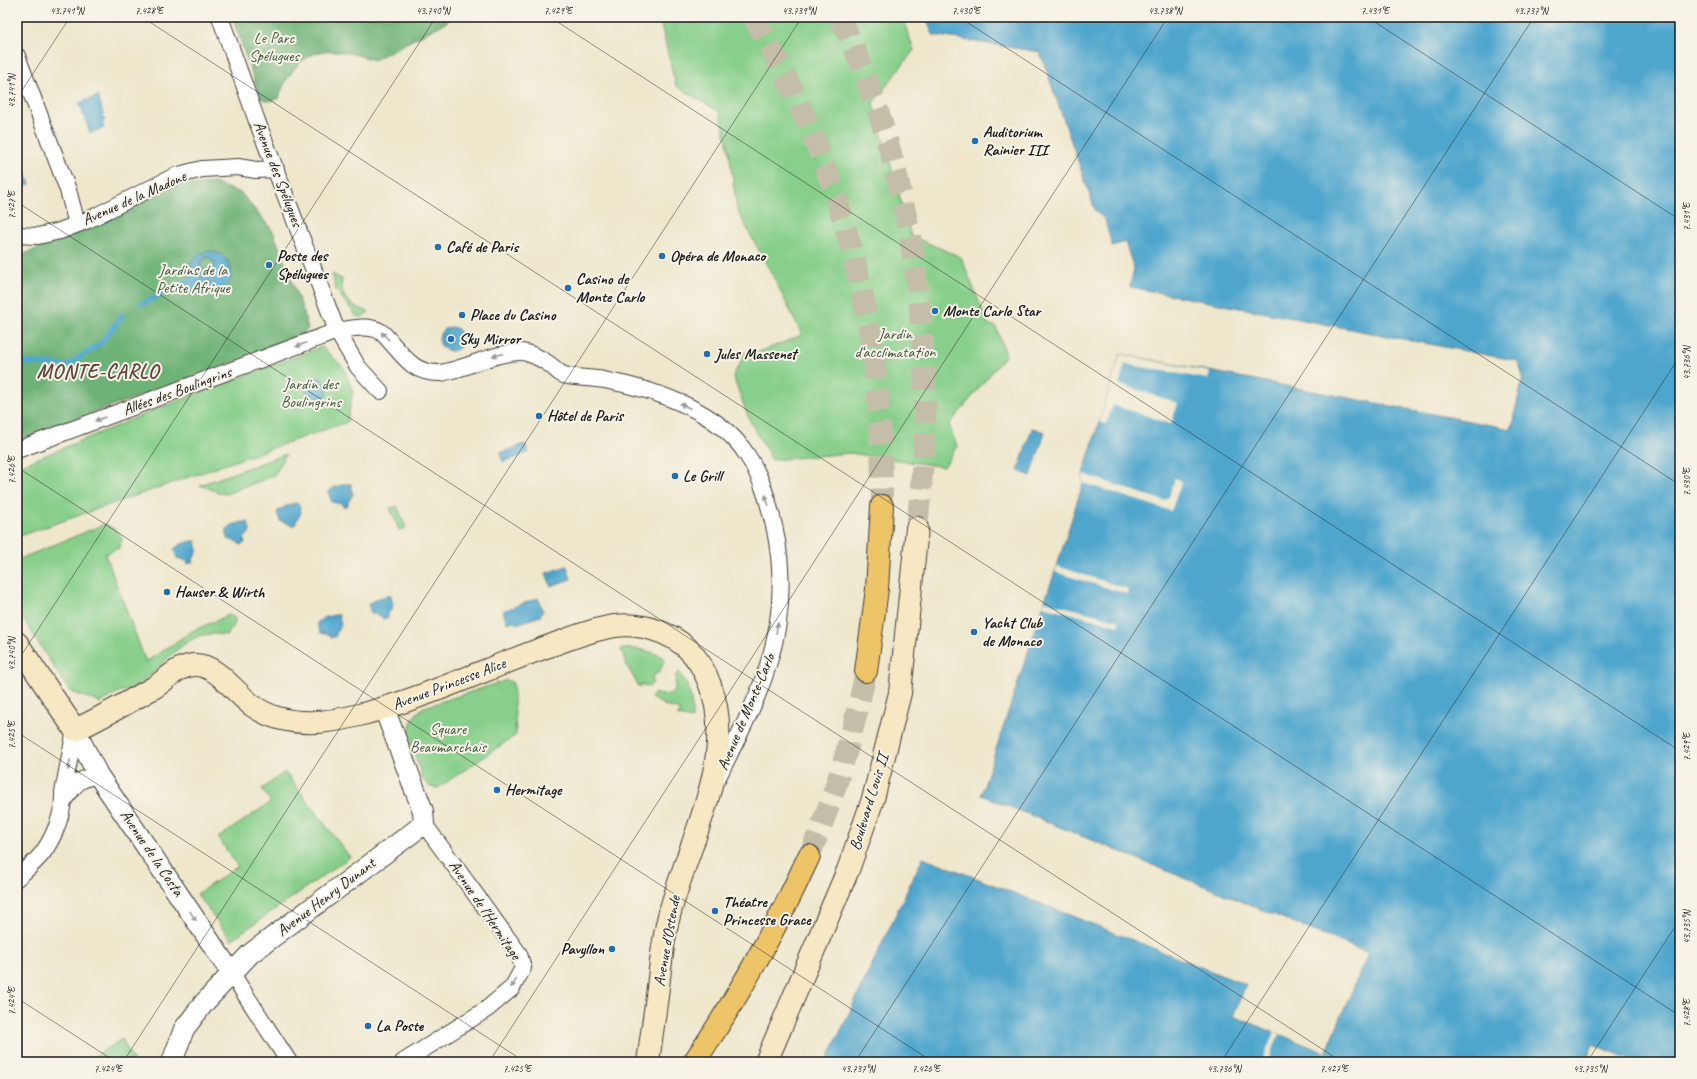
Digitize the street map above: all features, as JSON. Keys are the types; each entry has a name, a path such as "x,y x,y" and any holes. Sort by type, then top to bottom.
{"main road":[{"path":"866,671 877,589 882,506"},
{"name":"Boulevard Louis II","path":"766,1062 848,870 873,799 900,693 917,528"},
{"name":"Avenue Princesse Alice","path":"75,730 156,686 175,671 188,666 197,665 208,668 262,712 286,720 300,722 338,720 384,708 454,684 519,657 592,631 616,626 637,626 656,631 673,638 688,650 707,676 715,700 725,747 708,801"},
{"name":"Avenue de la Costa","path":"17,643 75,730"},
{"name":"Avenue d'Ostende","path":"648,1062 665,930 676,890 708,801"},
{"path":"694,1062 750,975 809,856"}],"street":[{"name":"Avenue des Spélugues","path":"220,17 338,331"},
{"path":"17,56 68,190 77,224"},
{"name":"Avenue de la Madone","path":"17,235 38,236 77,224 175,176 202,168 238,167 256,170 276,169"},
{"name":"Allées des Boulingrins","path":"17,450 338,331 365,328 382,332 408,362 424,371 442,373 498,355 521,351 549,364 558,373"},
{"path":"338,331 358,367 380,391"},
{"name":"Avenue de Monte-Carlo","path":"558,373 567,376 575,376 631,386 656,393 692,409 725,429 738,442 747,454 759,478 771,513 778,546 781,588 780,614 768,667 725,747"},
{"path":"384,708 424,811 424,824"},
{"path":"64,801 63,792 75,730"},
{"name":"Avenue de la Costa","path":"75,730 98,775 232,974 289,1062"},
{"path":"17,878 44,852 56,829 64,801 77,783 82,779 98,775"},
{"name":"Avenue Henry Dunant","path":"172,1062 184,1029 204,1003 250,954 424,824"},
{"name":"Avenue de l'Hermitage","path":"402,1062 487,1008 512,988 523,968 519,954 424,824"}],"green space":[{"name":"Le Parc Spélugues","path":"232,17 450,17 447,22 374,60 363,56 334,51 319,52 303,61 296,67 286,82 279,98 269,101 260,96"},
{"name":"Jardin d‘acclimatation","path":"659,17 902,17 914,50 873,103 911,236 961,257 988,324 996,327 1006,355 949,425 957,446 944,467 850,453 772,460 749,419 733,376 743,357 743,354 747,352 751,355 802,335 775,280 737,210 729,151 720,112 676,86"},
{"name":"Jardins de la Petite Afrique","path":"214,183 241,193 273,231 304,313 308,329 297,340 17,441 17,255 27,253 179,185"},
{"path":"332,274 342,279 343,292 348,301 369,312 362,317 356,316 336,290"},
{"name":"Jardin des Boulingrins","path":"322,347 344,368 353,392 347,422 17,537 17,467 167,405"},
{"path":"286,454 273,476 226,494 200,485"},
{"path":"397,506 406,528 399,530 390,508"},
{"path":"105,524 118,531 122,539 119,548 105,554 146,662 192,631 229,615 235,618 235,624 227,635 204,635 188,642 179,648 140,683 130,690 117,693 101,703 69,691 17,609 17,560"},
{"path":"621,649 644,650 665,659 659,673 652,677 653,683 650,686 642,685 639,687 627,666"},
{"path":"679,672 686,683 690,694 692,719 678,716 680,710 666,706 651,698 655,693 659,695 670,694 675,688 676,675"},
{"name":"Square Beaumarchais","path":"507,680 513,683 516,735 438,788 430,787 423,780 408,733 413,718 422,708"},
{"path":"285,772 350,857 231,940 197,894 238,866 218,838 271,802 262,789"},
{"path":"122,1039 134,1062 85,1062"}],"water":[{"path":"926,17 1680,17 1680,1062 1637,1062 1593,1044 1586,1062 826,1062 923,857 1246,985 1233,1016 1326,1053 1368,953 981,795 1057,566 1083,483 1083,474 1120,354 1511,429 1523,377 1518,361 1130,287 1134,269 1125,242 1112,246 1105,220 1095,210 1040,52 933,35"},
{"path":"98,96 105,120 102,122 104,128 90,133 79,103"},
{"path":"25,170 30,184 17,189 17,173"},
{"path":"208,251 216,253 227,261 230,267 232,273 227,286 216,293 191,292 187,294 185,291 188,285 191,262 200,254","holes":["207,257 211,259 215,265 210,271 211,277 207,275 200,265 201,261"]},
{"path":"451,327 456,328 462,334 462,344 456,350 451,351 446,350 440,344 439,339 440,334 446,328"},
{"path":"317,378 325,381 328,389 325,397 317,400 309,397 306,389 309,381"},
{"path":"1032,428 1045,432 1031,476 1018,471"},
{"path":"525,444 529,453 503,462 500,453"},
{"path":"351,484 353,494 348,502 348,505 343,507 342,504 332,502 328,492 335,487"},
{"path":"295,503 299,504 301,513 296,521 296,524 291,526 290,524 280,521 277,512 284,507"},
{"path":"248,522 250,532 244,539 245,543 240,545 238,542 228,539 226,530 232,525"},
{"path":"196,541 198,551 193,559 193,562 188,564 187,561 177,558 174,549 181,544"},
{"path":"567,566 571,579 551,586 546,573"},
{"path":"391,596 393,606 388,614 388,617 383,619 381,616 371,613 368,604 376,599"},
{"path":"538,598 543,612 540,613 541,616 516,624 514,621 507,623 503,611"},
{"path":"339,615 341,625 336,633 336,636 331,638 330,635 320,633 317,623 323,618"}],"pier":[{"path":"1120,354 1210,372 1208,379 1125,364 1119,384 1178,403 1171,424 1113,405 1106,424 1099,422"},
{"path":"1083,474 1164,501 1169,497 1175,478 1182,481 1171,511 1083,483"},
{"path":"1057,566 1128,589 1127,594 1055,572"},
{"path":"1044,601 1119,621 1118,626 1043,606"},
{"path":"1274,1032 1279,1034 1268,1062 1262,1062"}],"waterway":[{"path":"141,304 190,280"},
{"path":"17,362 67,366 101,343 122,316"}],"tunnel":[{"path":"753,17 775,55 812,135 842,217 854,259 864,302 875,366 880,426 882,506"},
{"path":"840,17 878,110 904,208 913,257 920,307 924,357 925,407 924,453 917,528"},
{"path":"809,856 835,788 849,742 866,671"}],"place":[{"name":"Auditorium Rainier III","path":"975,141"},
{"name":"Café de Paris","path":"438,247"},
{"name":"Opéra de Monaco","path":"662,256"},
{"name":"Poste des Spélugues","path":"269,265"},
{"name":"Casino de Monte Carlo","path":"568,288"},
{"name":"Monte Carlo Star","path":"935,311"},
{"name":"Place du Casino","path":"462,315"},
{"name":"Sky Mirror","path":"451,339"},
{"name":"Jules Massenet","path":"707,354"},
{"name":"Hôtel de Paris","path":"539,416"},
{"name":"Le Grill","path":"675,476"},
{"name":"Hauser & Wirth","path":"167,592"},
{"name":"Yacht Club de Monaco","path":"974,632"},
{"name":"Hermitage","path":"497,790"},
{"name":"Théatre Princesse Grace","path":"715,911"},
{"name":"Pavyllon","path":"612,949"},
{"name":"La Poste","path":"368,1026"}],"district":[{"name":"MONTE-CARLO","path":"98,371"}]}
